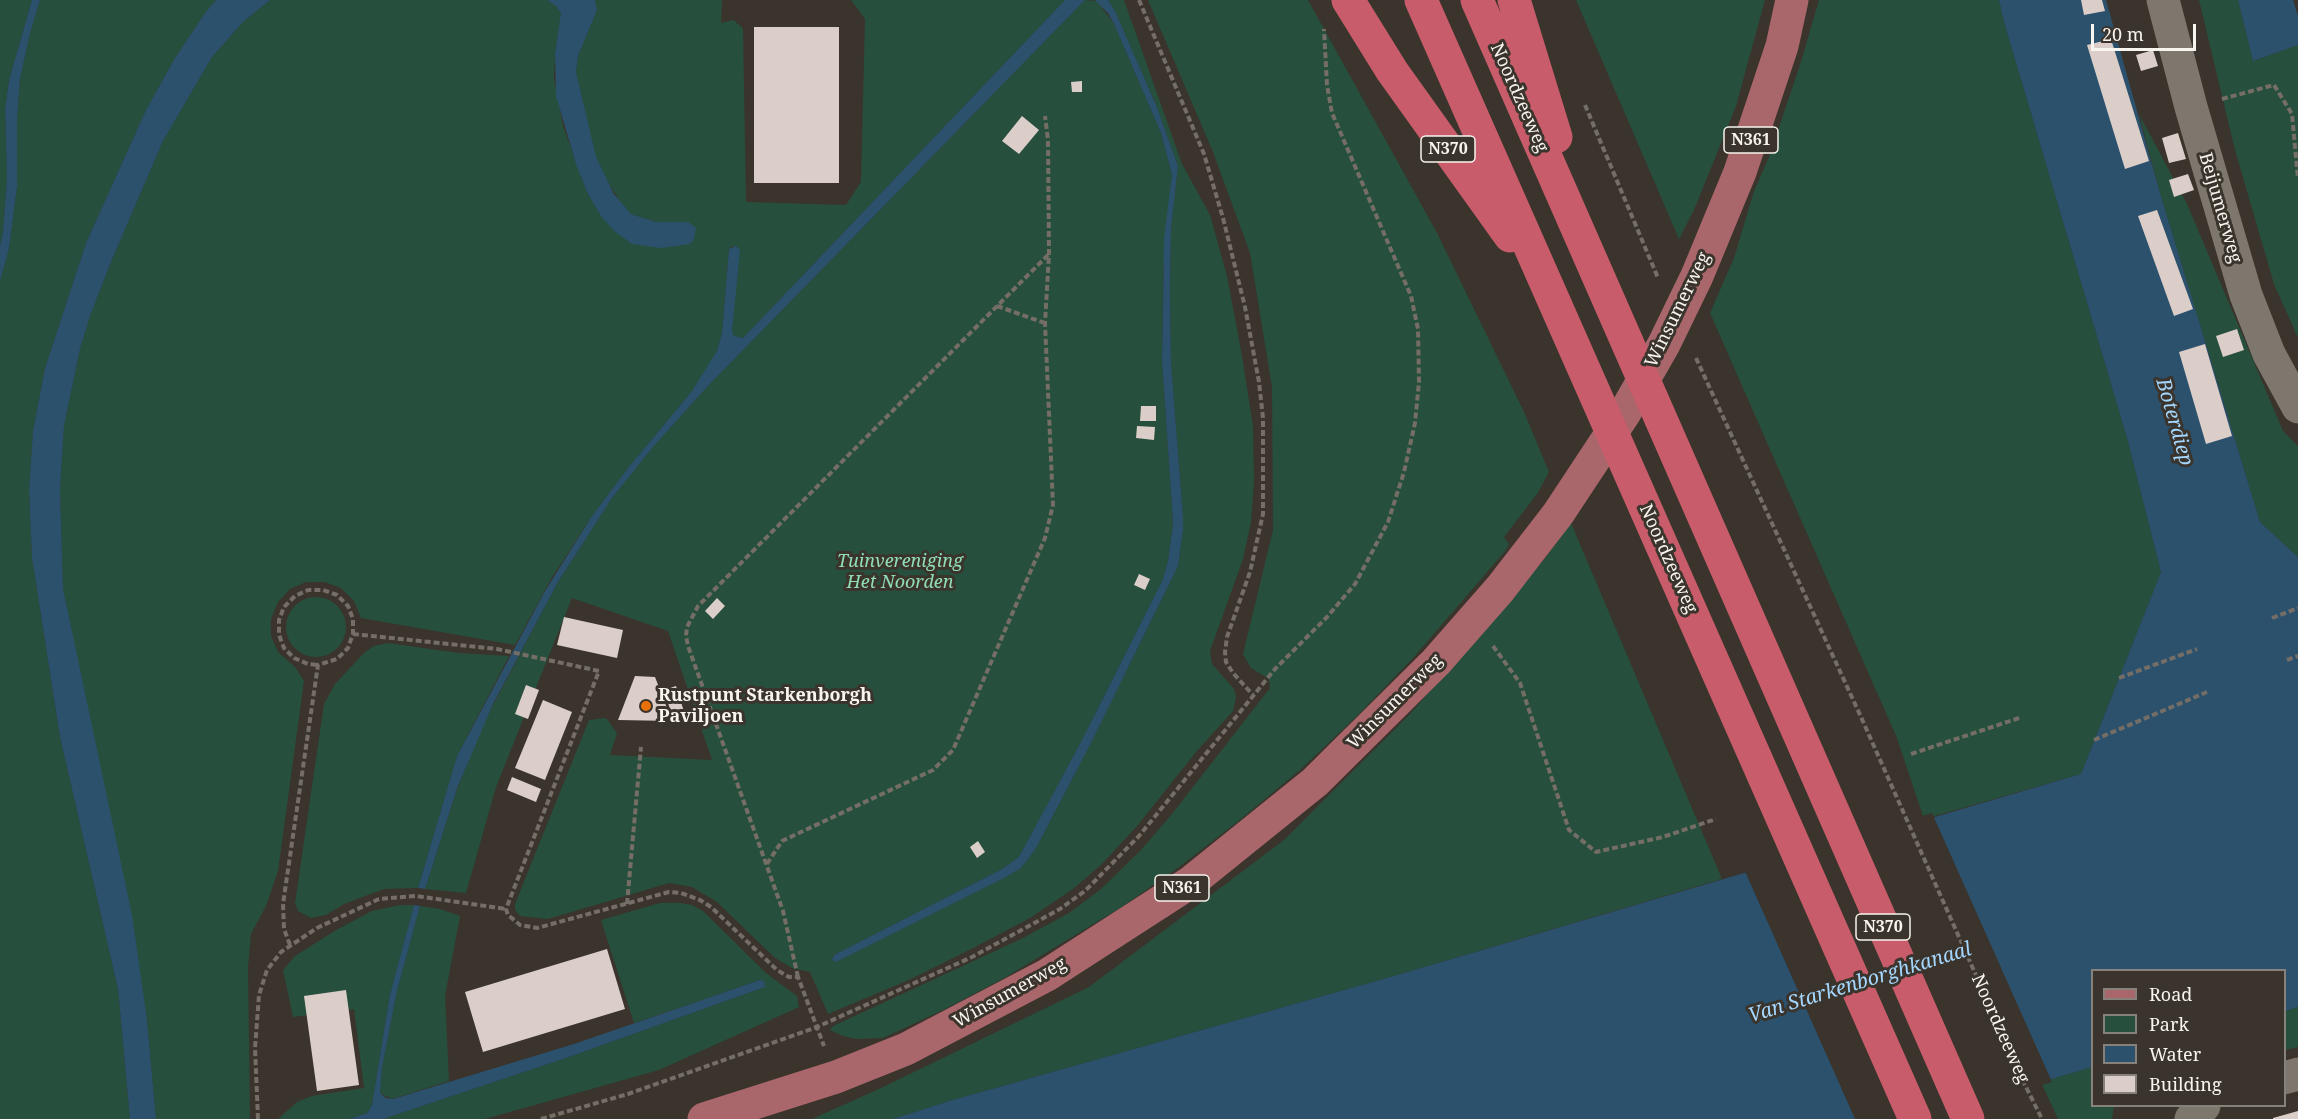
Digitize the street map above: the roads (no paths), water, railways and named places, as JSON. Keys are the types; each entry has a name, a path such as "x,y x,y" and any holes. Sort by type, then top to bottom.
{"highway":[{"name":"N370","path":"1348,0 1392,71 1551,294"},
{"name":"Noordzeeweg","path":"1421,0 1915,1119"},
{"name":"Noordzeeweg","path":"1477,0 1968,1119"},
{"name":"N370","path":"1514,0 1602,288"}],"main road":[{"name":"Winsumerweg","path":"705,1119 836,1077 906,1048 1047,975 1191,882 1315,782 1436,662 1500,589 1558,514 1624,414 1664,344 1697,276 1740,172 1782,46 1792,0"}],"street":[{"name":"Beijumerweg","path":"2163,0 2191,107 2246,295 2269,354 2298,407"}],"water":[{"path":"32,0 40,0 20,79 17,119 17,187 9,249 0,281 0,246 7,178 5,109 9,80"},
{"path":"216,0 270,0 243,22 212,57 163,141 90,316 80,349 64,426 60,489 63,589 132,915 147,1020 156,1119 130,1119 118,989 60,737 32,558 29,490 33,431 45,368 86,243 146,110 175,58"},
{"path":"547,0 595,0 597,10 578,56 576,72 596,157 614,194 631,214 656,222 688,222 696,228 694,239 690,244 661,248 632,244 614,231 601,216 587,192 576,164 556,96 555,54 561,13"},
{"path":"1065,0 1085,0 707,387 653,447 612,498 558,582 493,704 458,786 425,889 418,888 457,756 545,591 592,516 628,468 692,391 717,351 722,333 729,249 736,246 740,250 732,331 734,336 743,338"},
{"path":"1095,0 1108,0 1115,11 1156,105 1178,166 1171,229 1170,290 1171,362 1183,517 1178,566 1091,743 1035,850 1021,868 836,962 832,960 834,955 1002,869 1019,857 1082,740 1163,579 1168,561 1173,523 1162,361 1164,238 1172,175 1161,133 1114,24 1108,13"},
{"path":"1999,0 2106,0 2160,193 2260,522 2298,557 2298,1007 2286,1011 2286,969 2091,969 2091,1067 1917,1119 893,1119 949,1101 1387,978 2081,774 2161,572 2127,438"},
{"path":"2238,0 2293,0 2298,16 2298,45 2253,61"},
{"path":"414,905 420,906 397,991 382,1068 380,1093 386,1098 393,1099 574,1044 760,980 764,981 765,987 569,1057 383,1119 350,1119 367,1113 372,1105 390,994"}],"place":[{"name":"Rustpunt Starkenborgh Paviljoen","path":"646,706"}],"water label":[{"name":"Boterdiep","path":"2174,422"},
{"name":"Van Starkenborghkanaal","path":"1860,983"}],"park label":[{"name":"Tuinvereniging Het Noorden","path":"900,572"}]}
